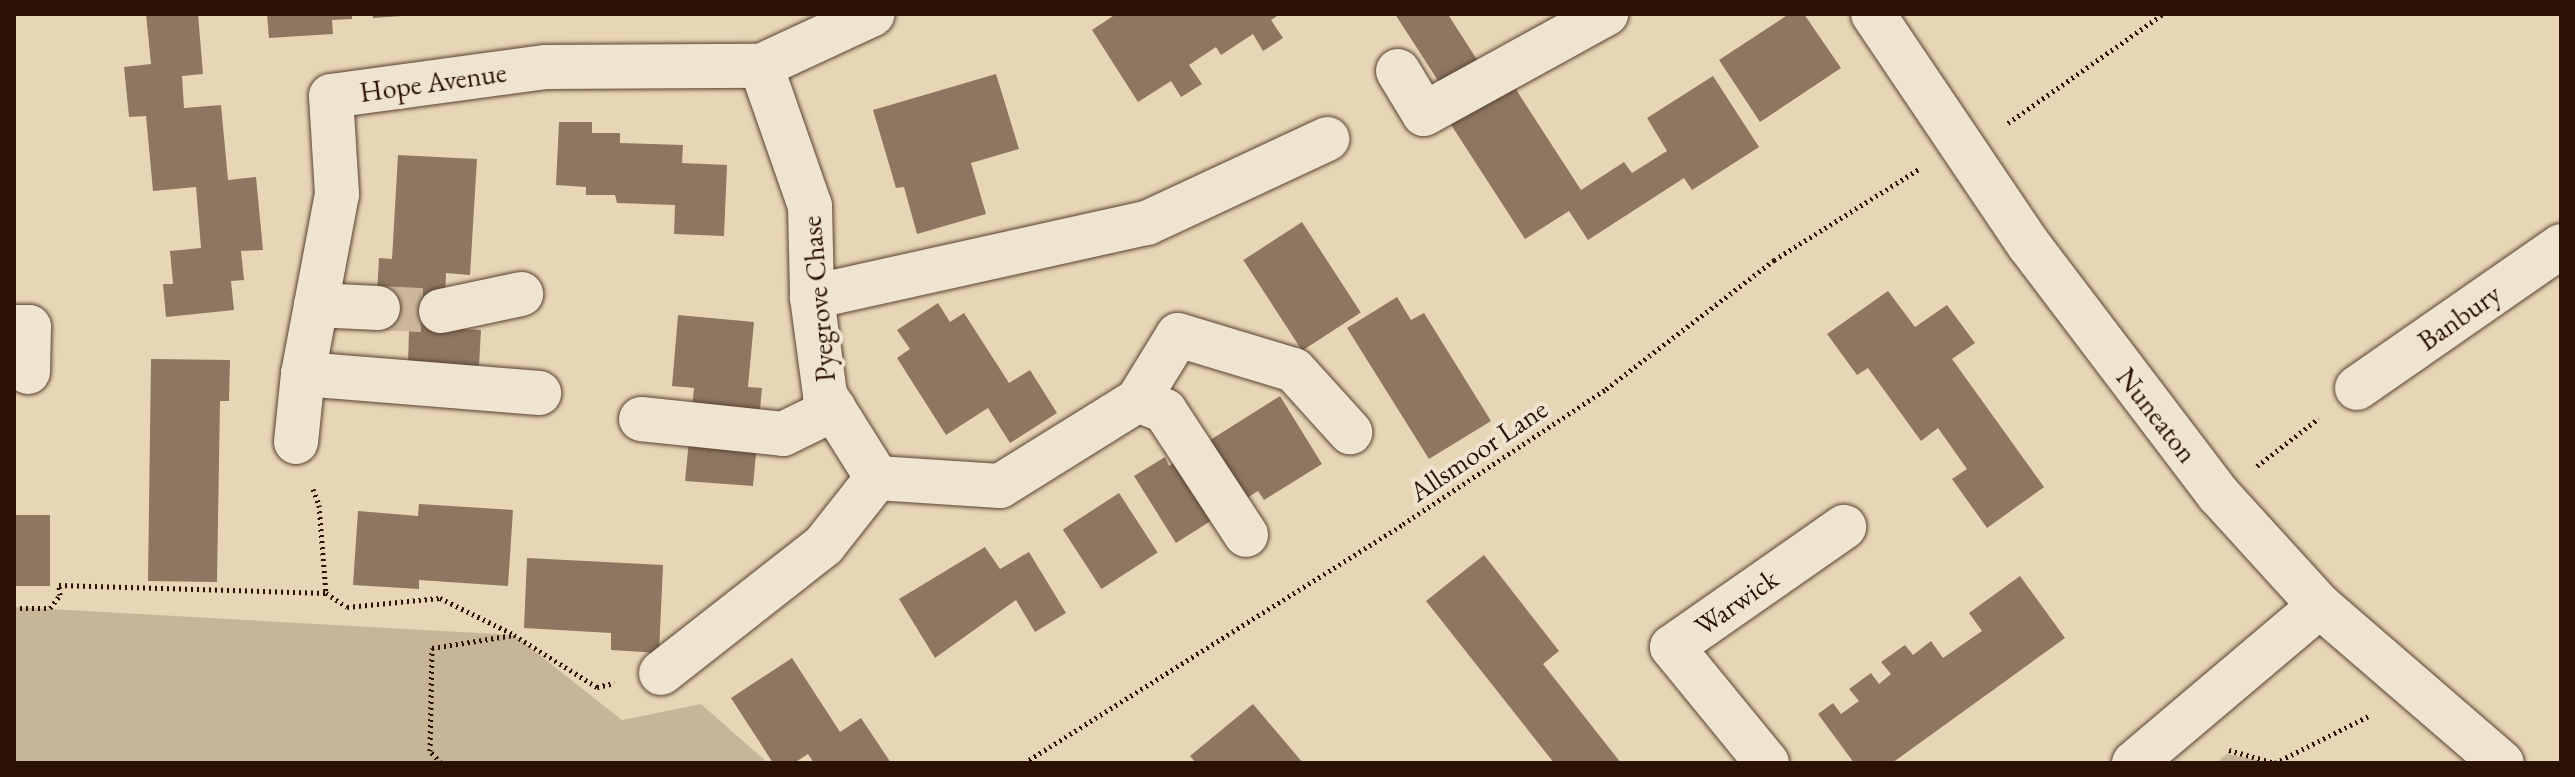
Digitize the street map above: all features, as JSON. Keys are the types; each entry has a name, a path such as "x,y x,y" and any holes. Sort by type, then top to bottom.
{"street":[{"name":"Hope Avenue","path":"296,442 303,374 337,194 331,96 546,67 761,66 873,14"},
{"name":"Nuneaton","path":"1873,14 2029,245 2219,495 2320,606 2415,693 2502,763"},
{"path":"1398,71 1424,114 1596,20"},
{"name":"Pyegrove Chase","path":"761,66 810,206 812,297 825,395 877,478"},
{"path":"812,297 1147,223 1327,139"},
{"name":"Banbury","path":"2357,388 2561,246"},
{"path":"441,311 521,294"},
{"path":"316,305 378,308"},
{"path":"14,327 29,327 28,372"},
{"path":"661,673 824,545 877,478 1000,486 1138,400 1178,335 1294,370 1350,432"},
{"path":"303,374 539,393"},
{"path":"1138,400 1165,411 1246,535"},
{"path":"641,419 783,434 834,409"},
{"name":"Warwick","path":"1767,763 1672,647 1844,527"},
{"path":"2134,763 2320,606"}],"path":[{"path":"2002,127 2163,14"},
{"name":"Allsmoor Lane","path":"1024,763 1390,533 1606,389 1774,260 1931,165"},
{"path":"2219,495 2357,388"},
{"path":"296,442 319,505 326,593"},
{"path":"14,608 50,608 60,595 59,585 326,593 347,607 440,598 514,635 597,687 661,673"},
{"path":"441,763 430,751 432,648 514,635"},
{"path":"2275,763 2415,693"}],"shaded area":[{"path":"14,607 514,635 622,720 701,704 768,763 14,763"},
{"path":"2227,754 2274,763 2216,763"}],"building":[{"path":"146,14 198,14 203,74 182,76 184,108 221,105 228,180 256,177 263,250 241,251 244,280 231,281 234,310 166,317 163,284 173,284 170,251 201,248 196,187 153,191 146,116 129,117 124,67 151,64"},
{"path":"267,14 352,14 352,19 332,20 333,34 269,38"},
{"path":"373,14 402,14 402,16 373,18"},
{"path":"1116,14 1280,14 1271,20 1283,38 1263,51 1253,34 1221,55 1216,47 1189,65 1202,84 1181,97 1171,81 1138,102 1092,30"},
{"path":"1395,14 1453,14 1449,16 1501,97 1515,88 1581,190 1624,162 1632,173 1667,151 1647,118 1713,76 1759,147 1692,190 1684,178 1588,240 1569,211 1525,239 1446,117 1457,110"},
{"path":"1789,14 1804,14 1841,68 1760,122 1719,60"},
{"path":"996,74 1019,149 971,163 986,214 917,234 904,187 896,188 873,110"},
{"path":"559,122 592,122 592,133 620,133 620,143 683,145 682,163 727,165 724,236 674,234 675,205 617,203 615,195 586,195 586,187 556,185"},
{"path":"398,155 477,159 470,275 446,273 444,328 481,330 479,366 408,363 409,330 375,328 379,258 392,259"},
{"path":"1302,222 1361,313 1302,351 1243,260"},
{"path":"1888,291 1915,327 1947,305 1975,343 1952,359 2044,487 1987,528 1952,479 1967,469 1938,428 1921,441 1868,368 1857,375 1827,334"},
{"path":"1397,297 1411,320 1424,313 1491,421 1429,459 1347,328"},
{"path":"938,303 950,322 964,313 1009,383 1030,370 1057,413 1010,443 988,408 946,435 897,358 910,349 897,330"},
{"path":"678,315 754,322 748,387 762,388 753,486 685,481 694,388 672,386"},
{"path":"151,359 230,360 229,401 220,401 217,582 148,581"},
{"path":"1280,396 1322,464 1264,500 1258,491 1176,543 1134,476 1165,457 1169,466"},
{"path":"1119,493 1158,553 1101,589 1063,529"},
{"path":"419,504 513,510 508,586 419,580 419,589 353,585 358,511 418,516"},
{"path":"14,515 50,515 50,586 14,586"},
{"path":"985,547 1000,569 1029,552 1066,613 1035,632 1016,600 935,658 899,599"},
{"path":"1484,555 1559,651 1543,664 1621,763 1554,763 1426,601"},
{"path":"527,558 663,565 659,653 611,650 611,633 524,628"},
{"path":"2020,576 2065,638 1892,763 1854,763 1818,714 1833,703 1841,714 1859,701 1849,689 1871,673 1879,684 1891,674 1881,662 1905,645 1913,655 1931,641 1943,658 1982,631 1969,613"},
{"path":"792,658 840,732 861,718 891,763 814,763 808,754 794,763 773,763 731,698"},
{"path":"1253,704 1303,763 1196,763 1190,756"}],"tunnel":[{"path":"378,308 441,311"}]}
